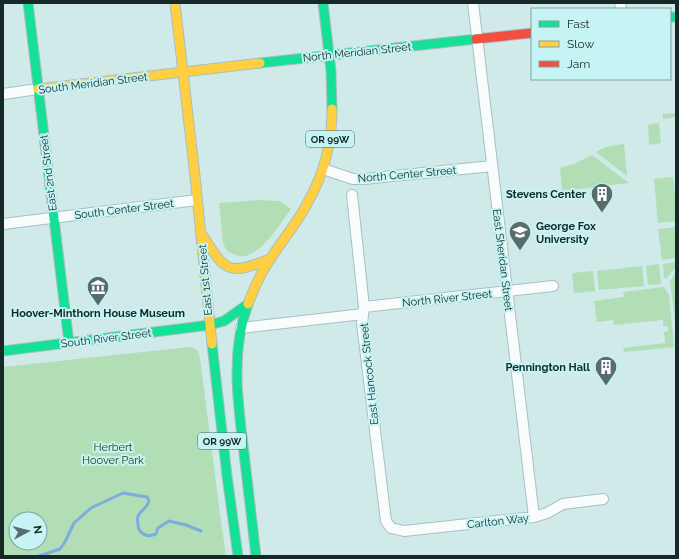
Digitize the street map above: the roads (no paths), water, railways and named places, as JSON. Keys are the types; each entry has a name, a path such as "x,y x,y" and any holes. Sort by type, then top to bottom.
{"main road":[{"name":"East 2nd Street","path":"28,3 69,343"},
{"name":"East 1st Street","path":"175,3 226,467 238,556"},
{"name":"OR 99W","path":"256,556 237,395 236,371 241,328 248,304 257,282 270,260 297,222 318,184 329,147 333,117 332,85 323,3"},
{"name":"North Meridian Street","path":"183,71 531,33"},
{"name":"South Meridian Street","path":"38,89 183,71"},
{"path":"201,232 218,260 231,269 245,269 270,260"},
{"name":"South River Street","path":"3,351 210,325 224,321 248,304"},
{"path":"210,325 217,332 223,354"},
{"path":"229,374 237,395"}],"street":[{"name":"East Sheridan Street","path":"473,3 534,517"},
{"name":"South Meridian Street","path":"3,94 38,89"},
{"name":"North Center Street","path":"323,169 353,179 364,179 492,166"},
{"name":"East Hancock Street","path":"352,195 364,311 362,323 386,521 391,528"},
{"name":"South Center Street","path":"3,224 197,200"},
{"name":"North River Street","path":"241,328 553,286"},
{"name":"Carlton Way","path":"391,528 404,531 534,517 547,513 563,504 603,500"}],"waterway":[{"path":"39,556 60,549 74,523 91,508 123,493 147,497 149,501 148,504 139,514 137,519 138,527 145,535 150,536 156,534 158,528 169,521 186,525 201,531"}],"place":[{"name":"Stevens Center","path":"602,214"},
{"name":"George Fox University","path":"520,252"},
{"name":"Hoover-Minthorn House Museum","path":"98,306"},
{"name":"Pennington Hall","path":"606,386"}],"park label":[{"name":"Herbert Hoover Park","path":"113,453"}]}
